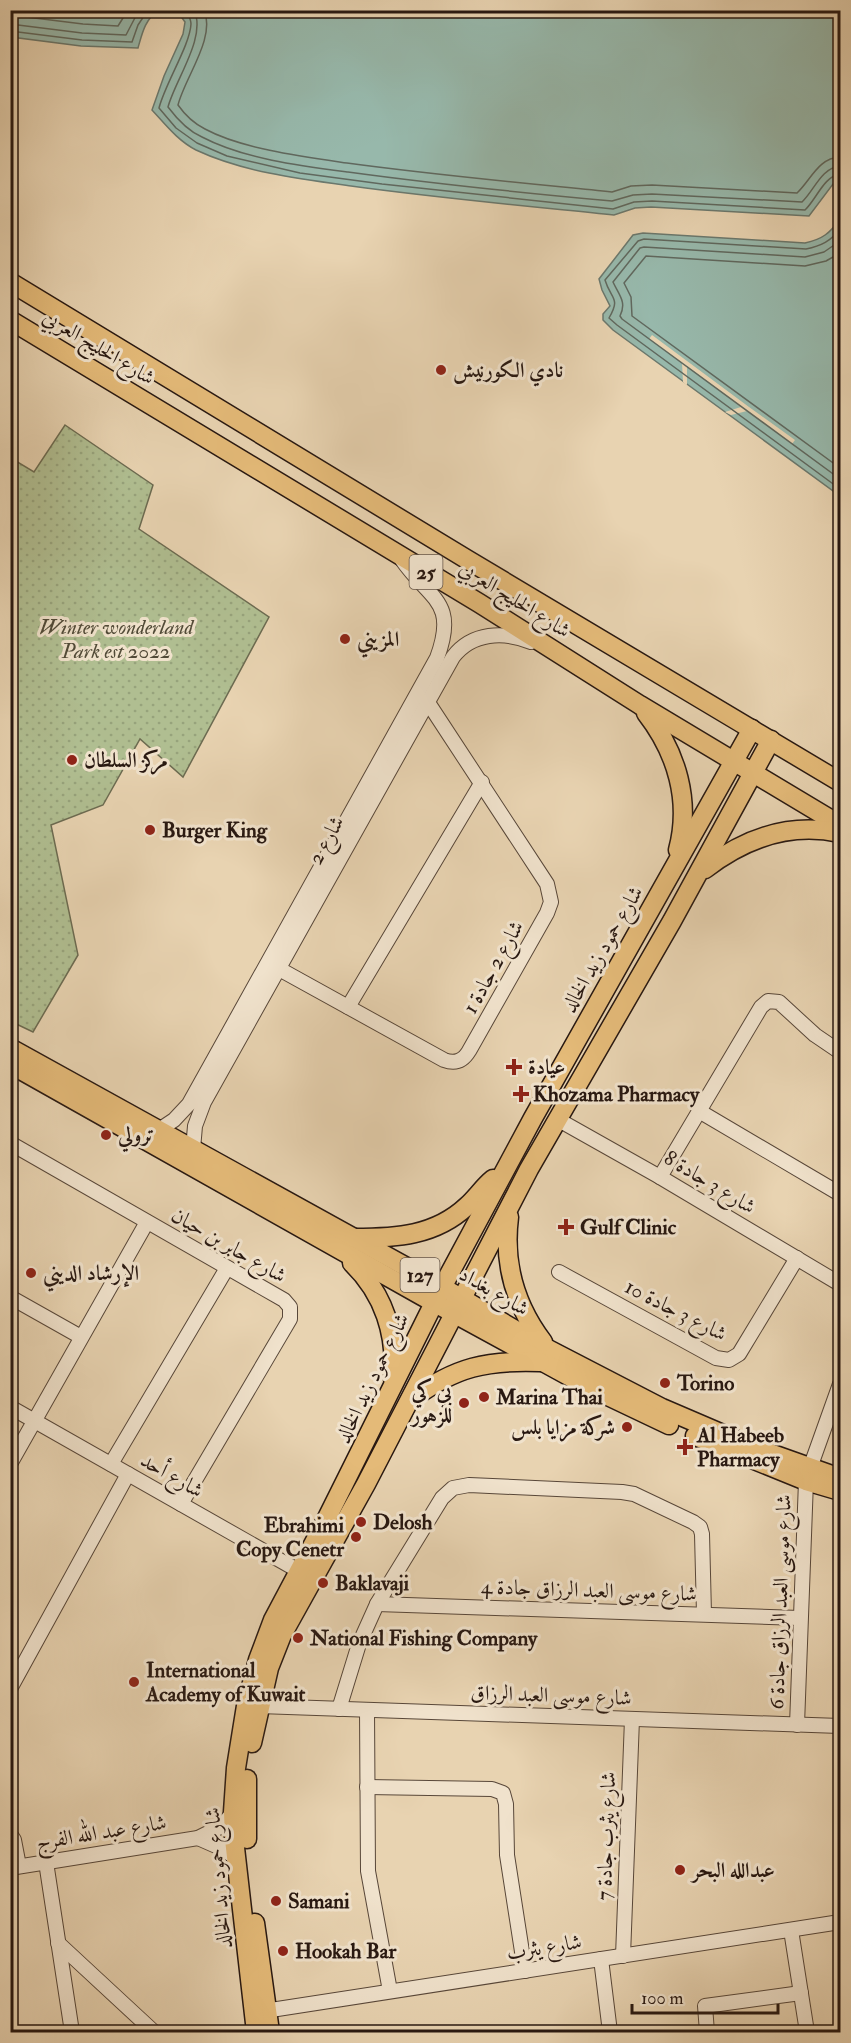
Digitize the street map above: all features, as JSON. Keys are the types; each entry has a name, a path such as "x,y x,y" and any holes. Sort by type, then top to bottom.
{"main road":[{"name":"شارع الخليج العربي","path":"10,282 448,548 840,782"},
{"name":"شارع الخليج العربي","path":"10,320 840,825"},
{"path":"640,705 662,733 676,765 681,788 682,835 673,870"},
{"name":"شارع حمود زيد الخالد","path":"256,2032 260,2011 256,1926 246,1818 251,1748 269,1668 325,1522 438,1295 533,1118 752,729"},
{"name":"شارع حمود زيد الخالد","path":"270,2032 260,2011 237,1859 233,1812 236,1768 246,1706 258,1660 273,1620 306,1575 408,1402 557,1119 699,873 771,740"},
{"path":"699,873 726,852 759,837 793,830 828,831 840,834"},
{"name":"شارع بغداد","path":"10,1048 353,1238 438,1295"},
{"name":"شارع بغداد","path":"10,1064 335,1247 458,1306 546,1356 587,1386 679,1429 808,1474 840,1491"},
{"path":"353,1238 395,1237 431,1229 460,1212 488,1182 504,1171"},
{"path":"408,1402 440,1380 469,1368 546,1356 526,1317 511,1278 507,1236 511,1203"},
{"path":"335,1247 366,1279 385,1311 393,1344 393,1385"},
{"name":"شارع بغداد","path":"808,1474 840,1478"}],"street":[{"name":"شارع 2","path":"399,556 435,596 444,624 443,639 421,704"},
{"name":"شارع 2","path":"159,1130 174,1120 189,1104 273,965 421,704 453,657 465,644 473,640 506,635 558,653"},
{"name":"شارع 2 جادة 1","path":"273,965 448,1061 460,1060 470,1051 551,902 547,884 482,782 421,704"},
{"path":"348,1007 482,782"},
{"name":"شارع 2","path":"193,1149 195,1126 200,1110 273,965"},
{"path":"660,1177 761,1007 768,1001 779,1002 815,1035 840,1052"},
{"path":"699,1111 840,1194"},
{"name":"شارع 3 جادة 8","path":"557,1119 840,1284"},
{"name":"شارع جابر بن حيان","path":"10,1143 284,1300 290,1307 291,1315 181,1504"},
{"path":"10,1464 147,1222"},
{"name":"شارع 3 جادة 10","path":"559,1272 716,1358 729,1360 739,1354 797,1258"},
{"path":"111,1464 227,1268"},
{"path":"10,1297 81,1337"},
{"name":"شارع موسى العبد الرزاق جادة 6","path":"797,1725 808,1474 840,1384"},
{"name":"شارع أحد","path":"10,1407 306,1575"},
{"path":"12,1684 128,1474"},
{"path":"339,1709 359,1644 377,1604 442,1498 453,1488 470,1485 622,1492 648,1499 700,1527 704,1614"},
{"name":"شارع موسى العبد الرزاق جادة 4","path":"377,1604 800,1618"},
{"name":"شارع موسى العبد الرزاق","path":"260,1706 840,1726"},
{"path":"367,1710 368,1871 390,1991"},
{"name":"شارع يثرب جادة 7","path":"622,1956 632,1719"},
{"path":"367,1786 492,1789 503,1793 506,1804 507,1855 525,1971"},
{"name":"شارع عبد الله الفرج","path":"15,1867 198,1838 222,1826 233,1812"},
{"path":"10,1834 14,1840 15,1867"},
{"name":"شارع عبد الله الفرج","path":"198,1838 223,1848 237,1859"},
{"path":"46,1862 72,2032"},
{"name":"شارع يثرب","path":"260,2011 840,1922"},
{"path":"792,1930 807,2032"},
{"path":"58,1942 154,2032"},
{"path":"601,1959 610,2032"},
{"path":"707,2032 705,2006 801,1993"}],"green space":[{"name":"Winter wonderland Park est 2022","path":"65,425 153,485 139,529 269,617 183,777 140,739 103,805 51,825 78,955 33,1032 10,1021 11,458 34,472"}],"water":[{"path":"10,11 158,11 147,23 138,48 81,46 11,37"},
{"path":"177,11 840,11 840,179 833,184 809,216 651,207 635,208 614,215 384,190 252,169 214,158 189,146 172,132 152,110 183,34 185,22"},
{"path":"840,219 840,496 613,330 603,320 603,314 610,306 599,279 633,235 643,233 805,243 825,235"}],"pier":[{"path":"652,335 795,440 792,444 747,411 731,415 725,412 741,407 687,366 687,385 685,384 682,363 649,339"}],"place":[{"name":"نادي الكورنيش","path":"441,370"},
{"name":"المزيني","path":"345,639"},
{"name":"مركز السلطان","path":"72,760"},
{"name":"Burger King","path":"150,830"},
{"name":"عيادة","path":"514,1067"},
{"name":"Khozama Pharmacy","path":"521,1094"},
{"name":"ترولي","path":"106,1135"},
{"name":"Gulf Clinic","path":"566,1227"},
{"name":"الإرشاد الديني","path":"31,1273"},
{"name":"Torino","path":"665,1383"},
{"name":"Marina Thai","path":"484,1397"},
{"name":"بي كي للزهور","path":"464,1403"},
{"name":"شركة مزايا بلس","path":"627,1427"},
{"name":"Al Habeeb Pharmacy","path":"685,1447"},
{"name":"Delosh","path":"361,1522"},
{"name":"Ebrahimi Copy Cenetr","path":"356,1537"},
{"name":"Baklavaji","path":"323,1583"},
{"name":"National Fishing Company","path":"298,1638"},
{"name":"International Academy of Kuwait","path":"134,1682"},
{"name":"عبدالله البحر","path":"680,1870"},
{"name":"Samani","path":"276,1901"},
{"name":"Hookah Bar","path":"283,1951"}]}
